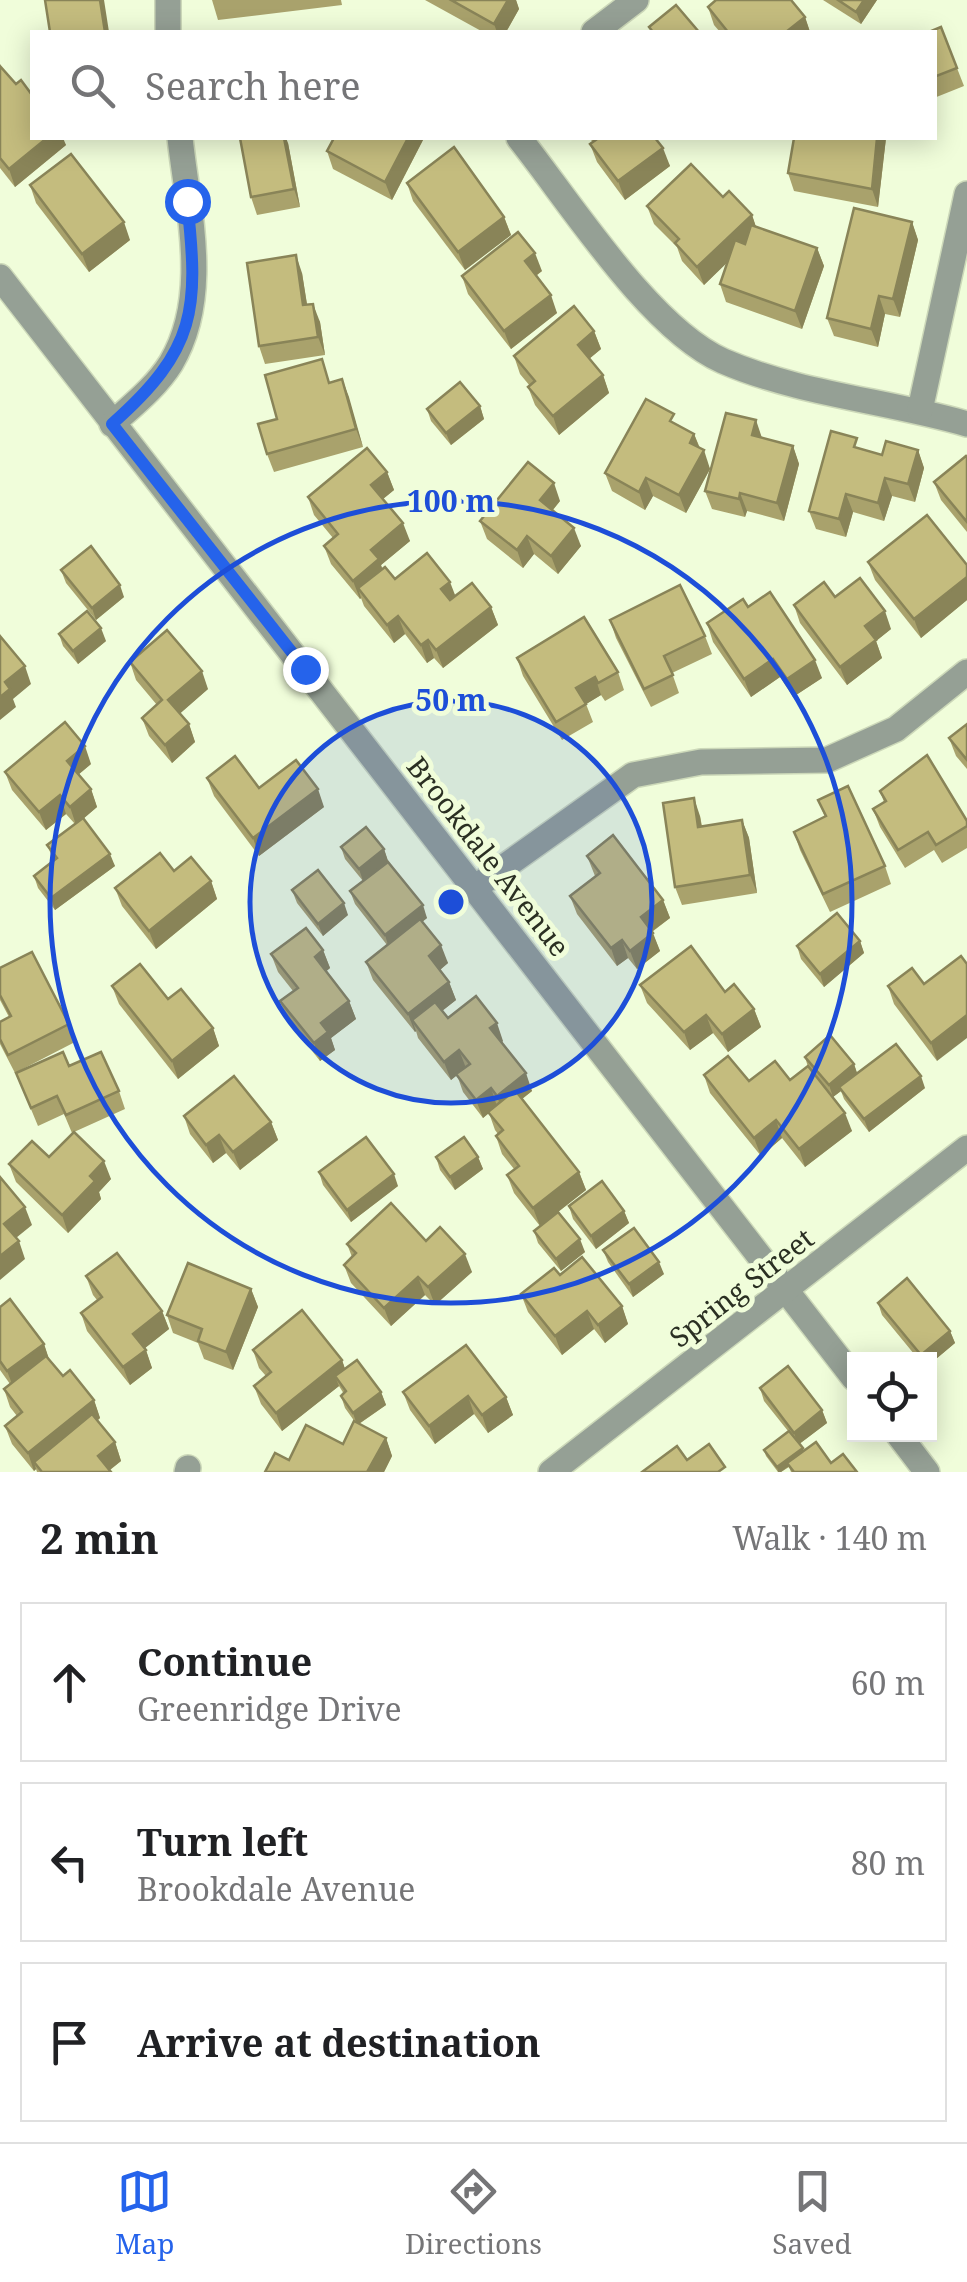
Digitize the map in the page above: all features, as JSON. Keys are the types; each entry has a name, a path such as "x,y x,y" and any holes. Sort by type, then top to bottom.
{"street":[{"path":"168,0 168,30"},
{"path":"597,30 636,0"},
{"path":"112,424 149,391 170,364 186,329 194,264 180,140"},
{"path":"520,140 652,305 682,336 722,360 772,377 967,424"},
{"path":"920,410 967,194"},
{"name":"Brookdale Avenue","path":"0,278 847,1369"},
{"path":"476,887 633,775 701,762 827,760 896,730 967,672"},
{"name":"Spring Street","path":"551,1472 967,1148"},
{"path":"904,1442 927,1472"}],"building":[{"path":"45,0 100,0 105,30 50,30"},
{"path":"451,0 508,0 494,24"},
{"path":"716,0 791,0 805,17 789,30 726,30 708,7"},
{"path":"838,0 864,0 856,12"},
{"path":"676,5 697,30 651,30 649,27"},
{"path":"941,27 957,68 937,76 937,30 934,30"},
{"path":"0,66 16,84 21,80 30,92 30,140 45,140 9,169 0,158"},
{"path":"240,140 284,140 294,189 251,197"},
{"path":"333,140 407,140 385,182 327,151"},
{"path":"596,140 657,140 663,148 618,181 590,144"},
{"path":"794,140 877,140 872,189 788,173"},
{"path":"454,147 504,217 458,252 407,183"},
{"path":"71,154 124,222 82,254 30,185"},
{"path":"691,164 723,197 729,191 752,215 697,267 675,243 679,239 647,206"},
{"path":"854,208 912,222 893,299 879,296 871,329 827,318"},
{"path":"751,225 817,248 795,311 720,284 735,240 745,244"},
{"path":"518,232 535,253 525,261 551,295 504,331 462,276"},
{"path":"296,255 303,305 313,304 318,337 259,346 247,263"},
{"path":"574,306 594,331 578,345 603,375 553,416 528,387 535,381 514,356"},
{"path":"322,359 329,383 342,379 356,429 267,454 258,424 277,419 265,375"},
{"path":"460,382 480,406 446,433 427,409"},
{"path":"646,399 674,414 670,421 694,434 690,443 704,450 679,495 646,478 639,492 605,473"},
{"path":"726,413 756,420 752,435 793,446 777,503 740,493 739,499 705,491"},
{"path":"831,431 857,438 854,447 882,455 886,441 918,450 908,484 885,478 878,503 846,494 839,519 809,511"},
{"path":"367,448 387,472 371,485 403,523 371,550 379,559 353,581 324,546 338,534 308,497"},
{"path":"967,457 967,522 934,482"},
{"path":"528,462 554,483 540,500 574,528 551,556 527,536 517,550 480,521"},
{"path":"927,515 967,565 967,577 914,619 868,562"},
{"path":"91,546 120,585 92,608 61,570"},
{"path":"427,553 450,582 441,589 450,600 472,583 491,607 436,650 428,640 421,645 398,616 387,625 358,588 385,567 395,579"},
{"path":"860,578 885,611 865,626 876,640 840,667 794,605 824,582 835,597"},
{"path":"680,585 705,636 664,656 673,675 644,689 610,620"},
{"path":"770,592 815,660 787,679 773,659 744,679 707,623 743,599 748,607"},
{"path":"87,611 101,628 73,651 59,634"},
{"path":"584,617 618,672 598,683 595,677 576,688 586,704 556,722 517,658"},
{"path":"167,630 202,671 168,700 189,724 165,745 142,718 162,700 130,662"},
{"path":"0,636 25,666 5,682 10,689 0,697"},
{"path":"65,722 85,746 67,761 91,789 70,807 60,795 39,812 5,772"},
{"path":"967,724 967,760 949,738"},
{"path":"927,755 967,826 936,845 928,832 898,850 873,809 886,801 880,791"},
{"path":"235,756 259,788 296,760 318,789 253,838 207,778"},
{"path":"848,786 885,866 823,894 794,832 826,816 818,800"},
{"path":"694,798 698,827 742,820 750,875 675,887 663,803"},
{"path":"83,818 110,854 51,898 34,876 57,858 47,845"},
{"path":"366,827 384,849 359,869 341,847"},
{"path":"613,835 663,900 641,917 653,933 630,951 622,940 611,948 570,896 600,873 587,856"},
{"path":"160,853 174,871 191,857 211,881 149,931 115,888"},
{"path":"388,862 423,905 385,935 350,891"},
{"path":"318,870 344,903 318,924 292,890"},
{"path":"837,913 860,941 820,974 797,946"},
{"path":"420,919 441,945 429,956 449,982 408,1014 366,962"},
{"path":"306,928 323,950 315,957 349,1001 321,1023 328,1032 314,1043 280,1001 298,988 271,954"},
{"path":"691,946 725,992 734,984 754,1009 722,1034 706,1015 684,1032 640,985"},
{"path":"32,952 69,1024 8,1055 0,1039 0,1022 11,1016 0,995 0,968"},
{"path":"961,956 967,964 967,1015 931,1043 888,986 912,968 924,984"},
{"path":"140,964 168,999 181,989 213,1028 172,1061 112,986"},
{"path":"476,996 497,1023 490,1028 526,1073 497,1096 491,1088 476,1100 456,1074 470,1064 459,1050 444,1062 412,1020 435,1002 448,1018"},
{"path":"830,1035 854,1064 829,1085 805,1057"},
{"path":"896,1044 921,1076 864,1119 839,1087"},
{"path":"63,1052 69,1066 101,1052 119,1091 66,1115 57,1096 31,1108 16,1073"},
{"path":"728,1056 749,1081 775,1061 790,1080 808,1066 845,1113 799,1149 776,1120 754,1138 704,1075"},
{"path":"234,1076 271,1122 233,1152 219,1135 206,1145 184,1116"},
{"path":"515,1090 579,1172 533,1208 507,1175 519,1166 496,1136 503,1130 488,1112"},
{"path":"74,1132 104,1161 90,1176 95,1181 62,1215 9,1164 32,1141 49,1157"},
{"path":"366,1137 394,1174 347,1210 319,1172"},
{"path":"464,1137 478,1157 450,1177 436,1157"},
{"path":"0,1177 25,1207 4,1224 19,1241 0,1256"},
{"path":"602,1181 624,1211 591,1236 569,1206"},
{"path":"391,1203 426,1241 440,1227 465,1254 428,1287 418,1277 384,1308 344,1265 356,1253 347,1244"},
{"path":"558,1212 580,1239 556,1259 534,1231"},
{"path":"634,1228 659,1262 629,1284 603,1250"},
{"path":"117,1253 162,1311 133,1334 146,1350 123,1367 81,1313 102,1297 86,1276"},
{"path":"582,1257 622,1306 598,1325 587,1311 555,1336 521,1294 554,1268 560,1275"},
{"path":"188,1263 251,1289 226,1352 198,1341 202,1329 167,1315"},
{"path":"907,1278 950,1331 925,1352 919,1352 878,1303"},
{"path":"10,1299 44,1344 7,1371 0,1361 0,1307"},
{"path":"302,1310 342,1360 276,1413 254,1386 271,1372 253,1350"},
{"path":"466,1345 506,1397 482,1415 468,1396 429,1426 403,1392"},
{"path":"46,1356 63,1376 70,1370 94,1400 28,1453 5,1426 22,1412 4,1389"},
{"path":"357,1360 381,1392 353,1413 341,1396 346,1391 335,1376"},
{"path":"788,1366 822,1410 794,1433 760,1388"},
{"path":"92,1414 115,1442 98,1456 111,1472 42,1472 34,1462"},
{"path":"354,1421 386,1438 367,1472 265,1472 275,1453 289,1460 306,1425 343,1444"},
{"path":"789,1431 803,1448 777,1467 764,1450"},
{"path":"816,1442 831,1463 843,1454 857,1472 794,1472 787,1463"},
{"path":"709,1444 725,1467 718,1472 642,1472 677,1446 687,1460"}],"route":[{"path":"187,201 194,292 186,329 170,364 149,391 112,424 305,669"}]}
